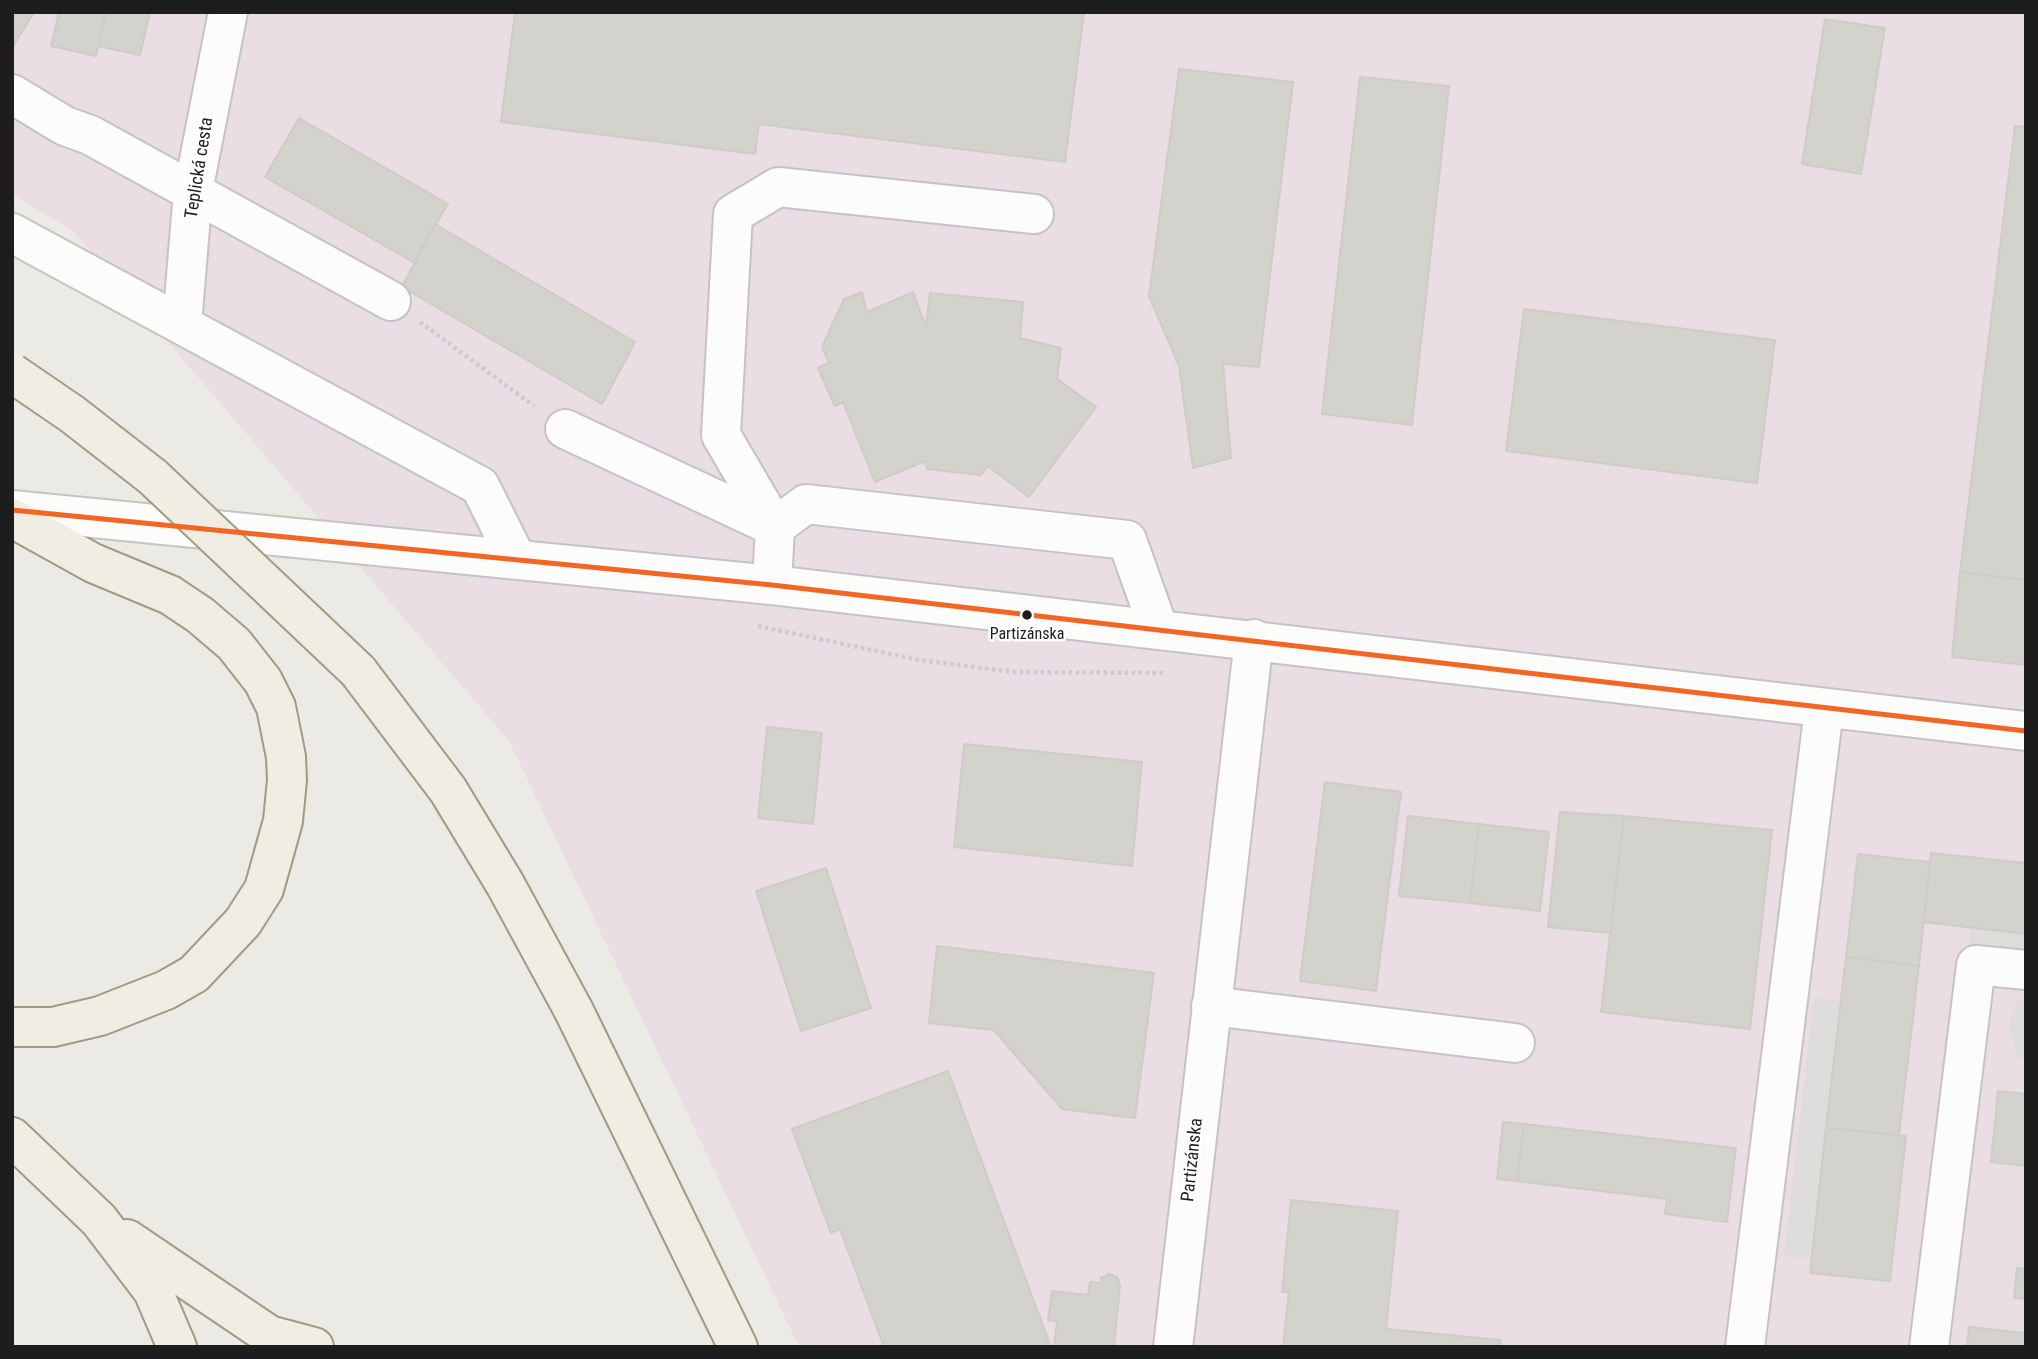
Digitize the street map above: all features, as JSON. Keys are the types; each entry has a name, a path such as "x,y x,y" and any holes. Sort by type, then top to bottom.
{"main road":[{"path":"12,373 72,414 153,477 358,671 448,790 505,884 574,1011 738,1347"},
{"path":"12,518 93,563 170,595 201,615 234,644 263,681 276,707 286,757 287,779 283,821 264,889 243,922 194,974 166,990 100,1016 53,1027 12,1027"},
{"path":"12,1137 99,1220 153,1291 177,1347"},
{"path":"99,1220 268,1335 314,1347"}],"street":[{"name":"Teplická cesta","path":"182,325 193,191 228,12"},
{"path":"12,94 65,126 90,135 391,301"},
{"path":"772,585 775,527 720,435 733,214 778,187 1034,214"},
{"path":"12,233 480,486 517,560"},
{"path":"565,429 775,527"},
{"path":"775,527 806,504 1127,540 1159,630"},
{"path":"12,510 772,585 1254,639 2026,731"},
{"name":"Partizánska","path":"1173,1347 1254,639"},
{"path":"1745,1347 1824,709"},
{"path":"1929,1347 1976,965 2026,970"},
{"path":"1211,1006 1515,1043"},
{"path":"99,1220 253,1347"}],"path":[{"path":"391,301 565,429"},
{"path":"752,624 919,660 1013,672 1176,674"}],"shaded area":[{"path":"12,12 2026,12 2026,1347 799,1347 509,741 74,232 12,194"},
{"path":"1971,927 2026,934 2026,966 1967,959"},
{"path":"1814,998 1841,1001 1811,1259 1784,1256"},
{"path":"2026,999 2026,1061 2016,1055 2009,1026 2015,1003"}],"building":[{"path":"12,12 34,12 12,48"},
{"path":"59,12 106,12 96,56 51,46"},
{"path":"106,12 150,12 140,55 98,46"},
{"path":"515,12 1084,12 1065,162 759,124 755,154 501,122"},
{"path":"1825,19 1885,28 1861,174 1802,164"},
{"path":"1179,69 1293,82 1259,367 1223,364 1231,458 1193,468 1179,366 1149,296"},
{"path":"1360,77 1449,86 1412,425 1322,414"},
{"path":"299,118 448,204 413,262 265,177"},
{"path":"2015,126 2026,127 2026,580 1960,572"},
{"path":"435,224 635,342 602,404 402,287"},
{"path":"862,292 867,312 913,292 926,327 930,293 1023,302 1020,338 1061,348 1057,379 1096,407 1029,497 988,466 981,475 927,469 925,461 875,482 843,402 835,406 818,368 829,363 822,347 844,299"},
{"path":"1524,309 1775,340 1757,483 1506,451"},
{"path":"1960,572 2026,580 2026,665 1952,657"},
{"path":"767,727 822,733 813,824 758,818"},
{"path":"964,744 1142,762 1132,866 954,847"},
{"path":"1325,782 1401,792 1376,991 1300,981"},
{"path":"1560,812 1624,816 1610,933 1548,927"},
{"path":"1408,816 1479,824 1470,903 1399,896"},
{"path":"1624,816 1772,830 1750,1029 1601,1012"},
{"path":"1479,824 1549,832 1540,911 1470,903"},
{"path":"1931,853 2026,863 2026,934 1924,922"},
{"path":"1858,854 1930,862 1919,966 1846,957"},
{"path":"826,868 871,1008 801,1031 756,891"},
{"path":"937,946 1154,973 1135,1118 1062,1109 994,1030 929,1023"},
{"path":"1846,957 1919,966 1899,1135 1826,1128"},
{"path":"948,1071 1051,1347 884,1347 840,1229 831,1233 792,1129"},
{"path":"1998,1091 2026,1094 2026,1166 1991,1162"},
{"path":"1503,1122 1524,1124 1517,1181 1497,1179"},
{"path":"1524,1124 1736,1148 1727,1222 1665,1214 1667,1199 1517,1181"},
{"path":"1826,1128 1906,1136 1890,1281 1810,1273"},
{"path":"1291,1200 1398,1211 1386,1329 1501,1340 1500,1347 1283,1347 1289,1292 1282,1292"},
{"path":"2017,1268 2026,1269 2026,1299 2014,1298"},
{"path":"1109,1274 1117,1277 1120,1285 1114,1347 1054,1347 1057,1321 1048,1320 1052,1291 1088,1295 1090,1282 1101,1283 1101,1278"},
{"path":"2026,1326 2026,1347 1967,1347 1969,1327 2025,1333"}],"transit line":[{"path":"12,510 772,585 2026,731"}],"place":[{"name":"Partizánska","path":"1027,615"}]}
